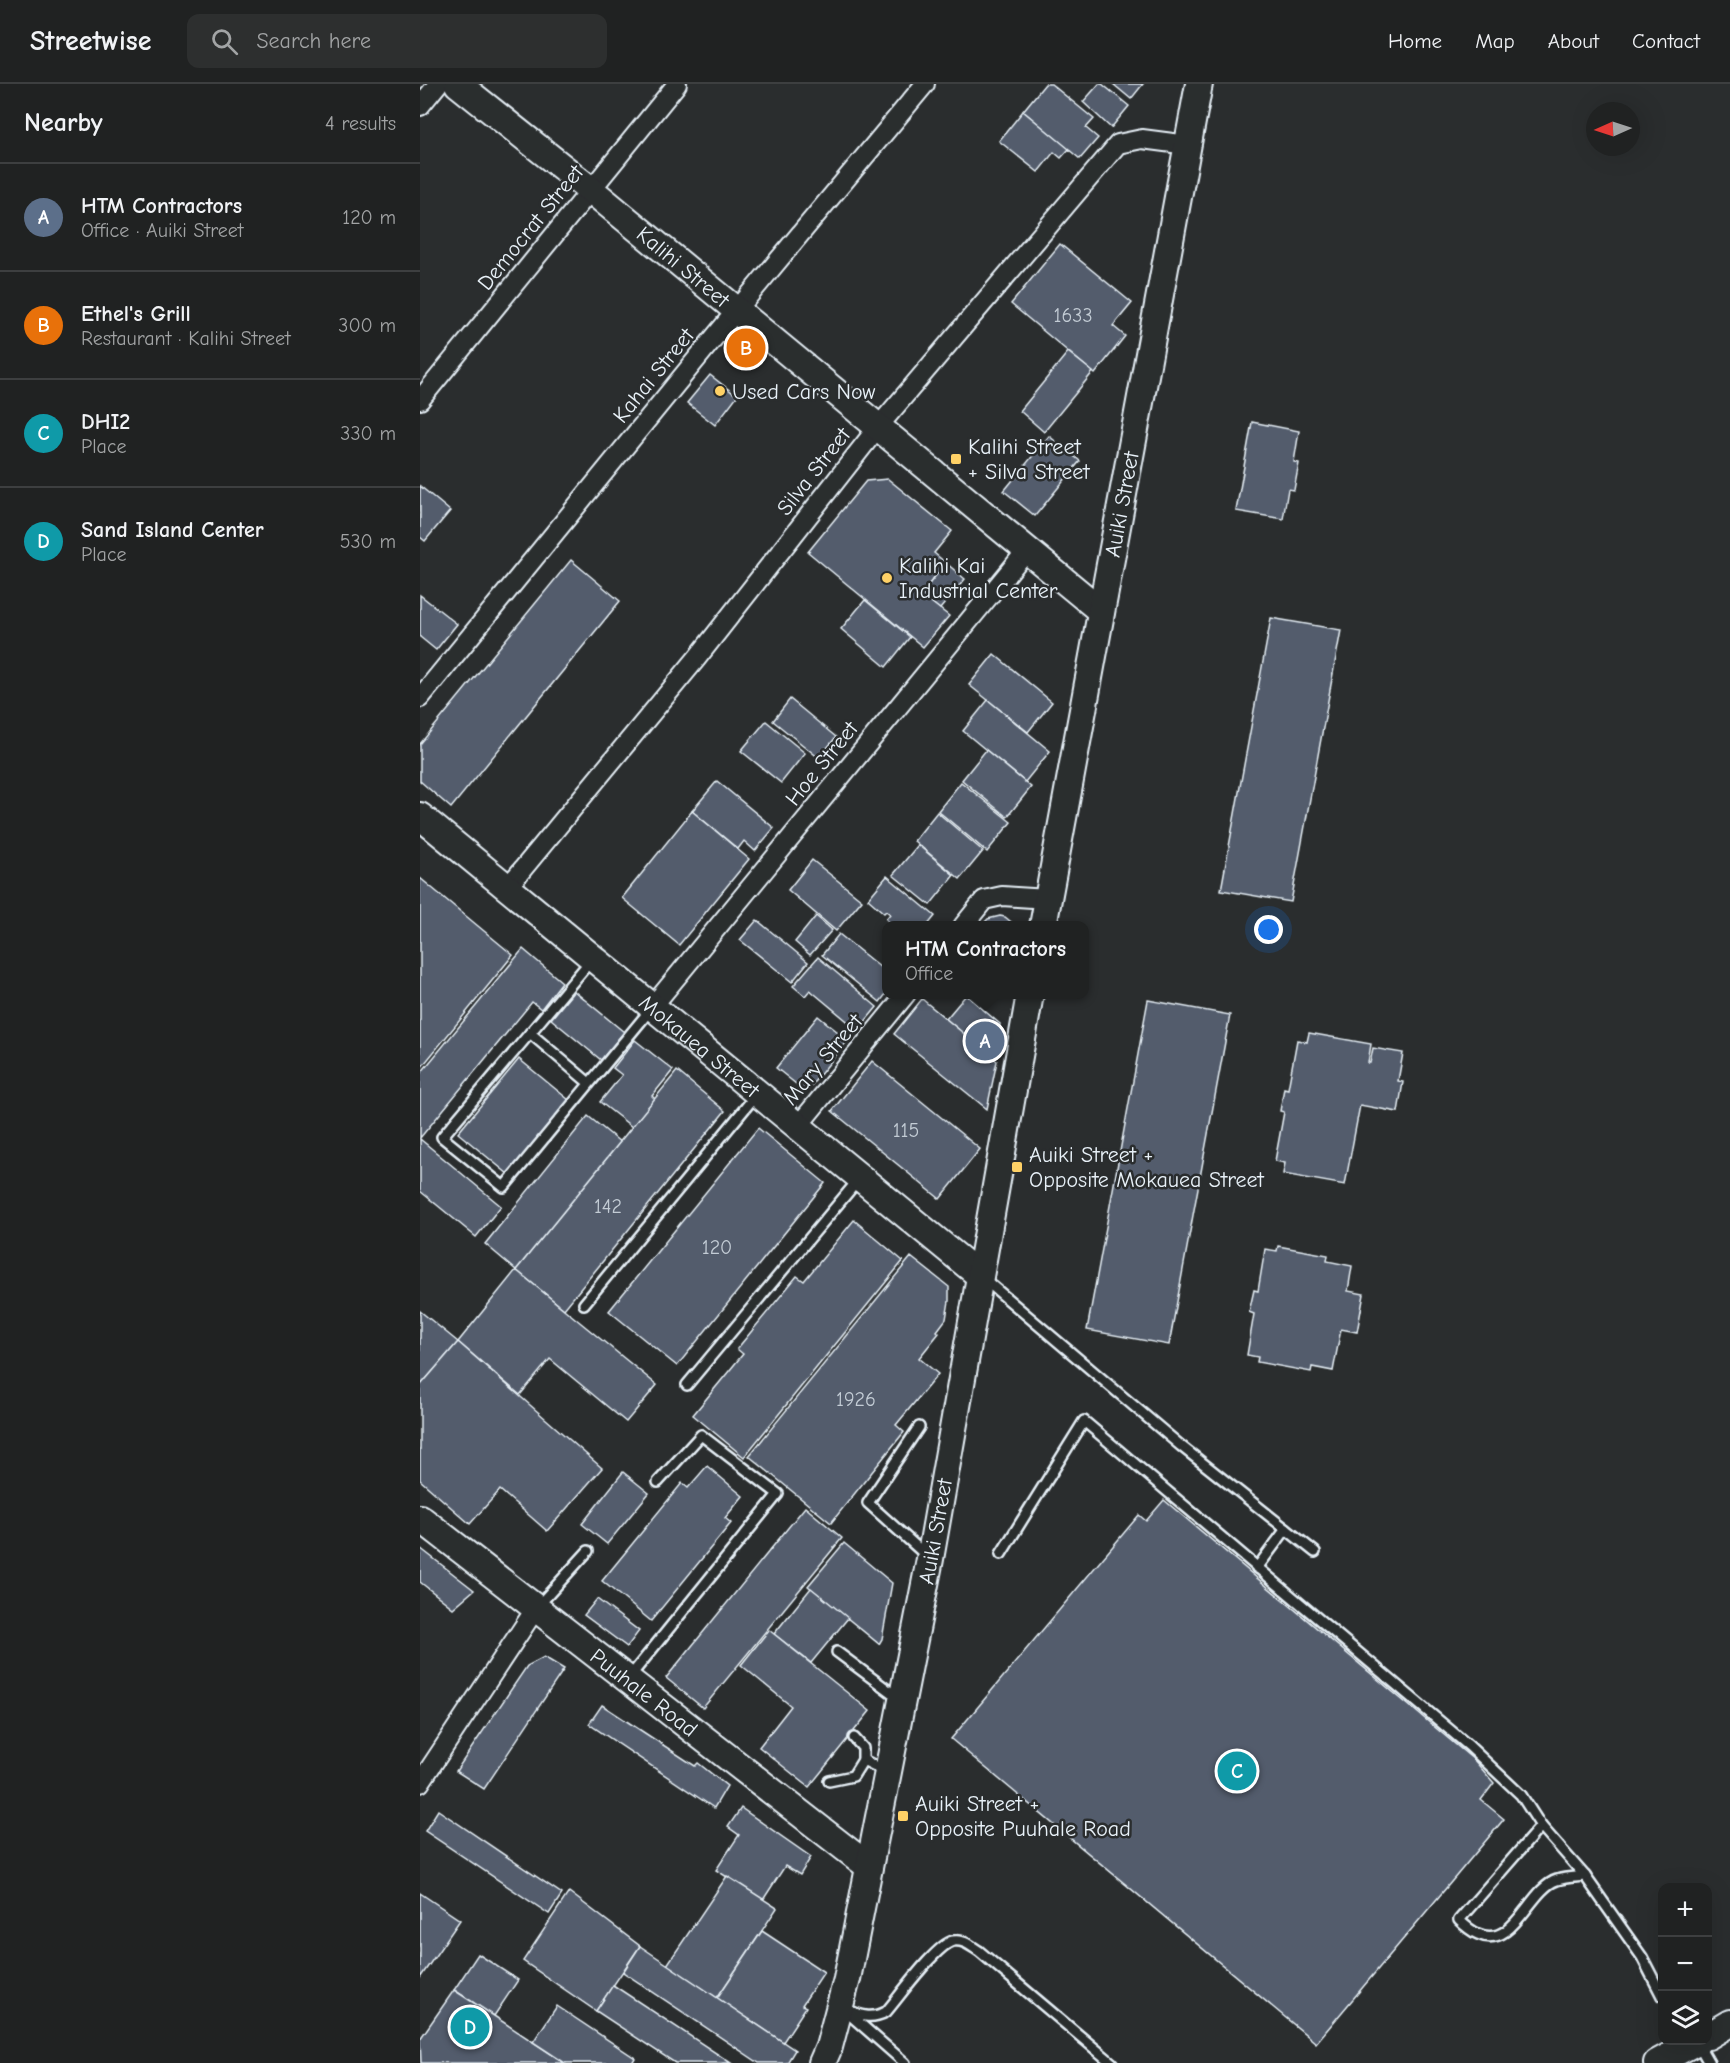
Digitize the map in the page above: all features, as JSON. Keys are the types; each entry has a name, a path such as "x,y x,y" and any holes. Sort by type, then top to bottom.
{"street":[{"path":"420,106 438,84"},
{"name":"Kalihi Street","path":"458,84 591,190 1101,610"},
{"name":"Democrat Street","path":"420,400 676,84"},
{"name":"Kahai Street","path":"420,698 736,310 925,84"},
{"name":"Auiki Street","path":"1044,921 1199,84"},
{"name":"Silva Street","path":"507,888 697,658 878,427 1118,144 1142,139 1188,145"},
{"name":"Hoe Street","path":"652,1007 1027,550"},
{"name":"Mokauea Street","path":"420,816 979,1275"},
{"path":"967,921 984,900 1002,896 1048,899"},
{"name":"Mary Street","path":"798,1126 902,999"},
{"name":"Auiki Street","path":"822,2063 830,2047 841,2007 930,1559 1029,999"},
{"name":"Puuhale Road","path":"420,1518 868,1866"},
{"path":"420,1783 536,1608"},
{"path":"1712,2035 1730,2023"},
{"path":"1657,2063 1696,2045"}],"lane":[{"path":"592,958 442,1137 504,1188 652,1007"},
{"path":"530,1032 589,1083"},
{"path":"584,1304 757,1093"},
{"path":"687,1385 860,1177"},
{"path":"979,1275 1181,1446 1315,1552"},
{"path":"1001,1554 1084,1421 1468,1746 1521,1795 1540,1826 1585,1876 1642,1957 1659,1991"},
{"path":"919,1427 868,1503 930,1559"},
{"path":"627,1679 778,1494 701,1435 658,1482"},
{"path":"1257,1568 1286,1529"},
{"path":"536,1608 588,1551"},
{"path":"837,1653 902,1701"},
{"path":"829,1781 853,1776 863,1761 863,1749 854,1738"},
{"path":"863,1761 887,1772"},
{"path":"1540,1826 1459,1920 1478,1934 1495,1936 1512,1927 1544,1889 1556,1880 1585,1876"},
{"path":"841,2007 865,2017 876,2017 886,2012 940,1947 954,1941 967,1943 1112,2063"},
{"path":"841,2007 905,2063"}],"building":[{"path":"1045,84 1051,84 1094,119 1086,128 1098,138 1080,159 1023,111"},
{"path":"1099,84 1129,106 1111,128 1083,102"},
{"path":"1113,84 1143,84 1131,99"},
{"path":"1023,111 1069,149 1061,158 1054,152 1038,172 999,141"},
{"path":"1060,244 1132,303 1113,326 1125,336 1095,374 1011,304"},
{"path":"1068,352 1093,372 1044,432 1020,411"},
{"path":"710,375 737,396 715,425 687,403"},
{"path":"1252,422 1299,431 1294,462 1299,463 1294,490 1288,489 1283,519 1236,511"},
{"path":"1049,436 1080,461 1035,516 1004,491"},
{"name":"Kalihi Kai Industrial Center","path":"888,479 952,531 934,553 946,563 921,594 949,616 923,647 808,552 866,481"},
{"path":"420,486 450,511 425,541 420,537"},
{"path":"571,560 620,601 451,808 420,781 420,744"},
{"path":"946,563 965,579 940,609 921,594"},
{"path":"420,595 457,624 436,650 420,637"},
{"path":"865,600 910,637 886,667 841,629"},
{"path":"1271,618 1341,630 1291,902 1221,890"},
{"path":"994,654 1052,702 1028,732 969,685"},
{"path":"790,699 836,737 819,758 773,721"},
{"path":"988,700 1050,751 1025,782 963,731"},
{"path":"766,721 805,753 781,783 741,751"},
{"path":"986,750 1031,787 1007,817 962,780"},
{"path":"717,781 774,828 755,851 744,841 738,849 692,811"},
{"path":"961,782 1011,822 987,852 938,811"},
{"path":"692,811 749,859 679,945 622,898"},
{"path":"937,812 983,851 960,879 914,841"},
{"path":"918,845 954,875 930,905 893,875"},
{"path":"812,860 862,900 836,931 788,890"},
{"path":"887,876 935,916 931,921 888,921 886,919 890,914 886,911 884,913 868,899"},
{"path":"420,878 513,955 420,1069"},
{"path":"816,916 832,930 810,955 795,942"},
{"path":"1000,916 1010,921 986,921"},
{"path":"757,920 808,962 792,982 740,940"},
{"path":"839,934 882,969 882,999 880,1002 822,955"},
{"path":"523,949 562,982 541,1009 532,1002 420,1138 420,1074"},
{"path":"818,957 877,1007 858,1030 810,990 805,996 793,986"},
{"path":"574,991 624,1032 601,1060 551,1019"},
{"path":"922,999 997,1061 987,1109 894,1034"},
{"path":"963,999 971,999 1000,1024 993,1058 946,1019"},
{"path":"1148,1000 1230,1015 1169,1345 1087,1330"},
{"path":"818,1016 848,1040 806,1092 776,1068"},
{"path":"1309,1033 1371,1044 1368,1063 1370,1063 1373,1048 1403,1053 1398,1081 1403,1082 1398,1112 1360,1105 1345,1185 1283,1174 1285,1163 1275,1161 1284,1112 1280,1111 1284,1088 1288,1089 1297,1040 1307,1042"},
{"path":"635,1040 673,1070 652,1096 655,1099 632,1127 600,1102 622,1075 613,1068"},
{"path":"519,1059 569,1100 508,1174 458,1133"},
{"path":"872,1061 980,1149 940,1199 832,1111"},
{"path":"677,1071 725,1111 564,1309 516,1270"},
{"path":"588,1116 620,1142 516,1270 485,1244"},
{"path":"758,1128 825,1183 677,1366 609,1311"},
{"path":"420,1139 501,1206 476,1237 420,1191"},
{"path":"854,1220 903,1261 744,1457 693,1415 743,1354 737,1349 797,1276 804,1281"},
{"path":"1278,1246 1328,1255 1327,1261 1352,1266 1348,1291 1364,1294 1357,1332 1341,1329 1333,1371 1312,1367 1311,1372 1257,1362 1258,1357 1247,1355 1254,1314 1249,1312 1254,1290 1258,1291 1265,1249 1277,1251"},
{"path":"911,1257 949,1287 946,1319 937,1331 939,1333 919,1358 938,1374 896,1425 904,1432 831,1523 749,1456"},
{"path":"516,1270 657,1385 626,1422 550,1359 520,1395 458,1342"},
{"path":"420,1311 458,1342 420,1386"},
{"path":"458,1342 602,1468 547,1531 500,1490 470,1524 420,1480 420,1386"},
{"path":"707,1466 743,1496 725,1518 731,1523 651,1621 602,1581 682,1483 688,1488"},
{"path":"623,1472 649,1493 607,1544 582,1524"},
{"path":"1164,1500 1474,1760 1494,1783 1481,1800 1504,1819 1316,2043 951,1739 1139,1515 1146,1521"},
{"path":"805,1507 842,1538 703,1708 666,1678"},
{"path":"844,1543 892,1583 882,1639 879,1644 808,1586"},
{"path":"420,1548 474,1590 453,1608 420,1582"},
{"path":"811,1588 848,1618 811,1663 774,1634"},
{"path":"597,1599 639,1631 627,1647 584,1615"},
{"path":"769,1630 870,1711 809,1787 759,1747 791,1706 741,1665"},
{"path":"544,1657 564,1669 484,1789 456,1771 527,1666"},
{"path":"602,1705 695,1766 698,1763 727,1786 714,1808 589,1724"},
{"path":"741,1808 811,1857 800,1875 785,1866 763,1900 716,1870 739,1835 728,1827"},
{"path":"438,1810 562,1894 549,1914 425,1831"},
{"path":"727,1876 777,1908 717,1998 667,1965"},
{"path":"569,1892 640,1946 596,2011 523,1961"},
{"path":"420,1893 460,1920 420,1978"},
{"path":"762,1931 824,1972 802,2005 806,2007 783,2042 717,1998"},
{"path":"640,1946 795,2050 787,2063 759,2063 623,1972"},
{"path":"478,1954 518,1980 494,2016 454,1990"},
{"path":"613,1985 731,2063 675,2063 596,2011"},
{"path":"454,1990 565,2063 421,2063 420,2039"},
{"path":"557,2006 635,2058 632,2063 565,2063 533,2042"}],"place":[{"name":"Ethel's Grill","path":"746,348"},
{"name":"Used Cars Now","path":"720,391"},
{"name":"Kalihi Street + Silva Street","path":"956,459"},
{"name":"Kalihi Kai Industrial Center","path":"887,578"},
{"name":"HTM Contractors","path":"985,1041"},
{"name":"Auiki Street + Opposite Mokauea Street","path":"1017,1167"},
{"name":"DHI2","path":"1237,1771"},
{"name":"Auiki Street + Opposite Puuhale Road","path":"903,1816"},
{"name":"Sand Island Center","path":"470,2027"}]}
